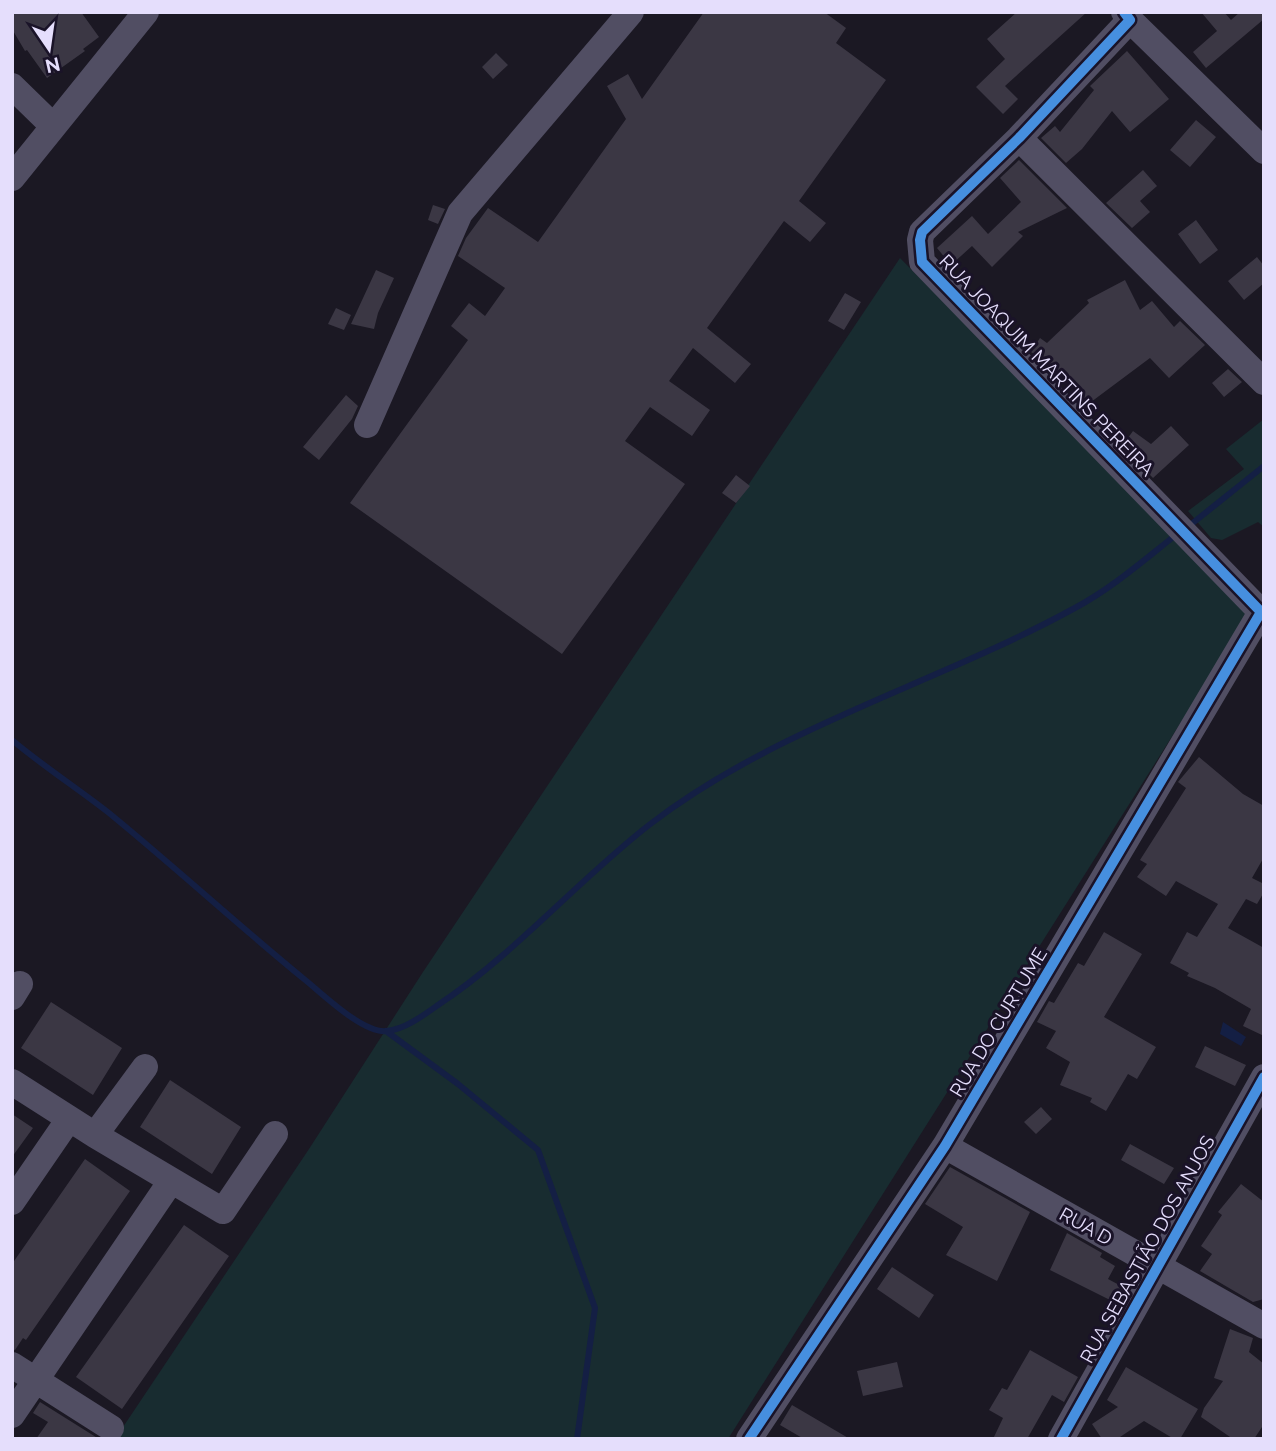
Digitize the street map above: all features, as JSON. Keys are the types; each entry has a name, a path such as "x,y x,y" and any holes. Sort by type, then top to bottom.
{"street":[{"path":"12,178 146,12"},
{"path":"367,425 460,213 631,12"},
{"path":"1127,16 1264,151"},
{"name":"RUA JOAQUIM MARTINS PEREIRA","path":"1127,16 1019,138 922,233 922,262 1262,613"},
{"path":"12,86 53,127"},
{"path":"1019,138 1264,382"},
{"name":"RUA DO CURTUME","path":"749,1439 945,1146 1262,613"},
{"path":"94,1135 145,1068"},
{"name":"RUA SEBASTIÃO DOS ANJOS","path":"1061,1439 1264,1077"},
{"path":"12,1082 94,1135 223,1211 275,1134"},
{"path":"12,1202 69,1119"},
{"name":"RUA D","path":"945,1146 1264,1326"},
{"path":"12,1415 171,1181"},
{"path":"12,1365 111,1428"}],"green space":[{"path":"900,258 1250,613 728,1439 115,1439 309,1149 423,972"},
{"path":"1264,419 1264,527 1258,522 1222,540 1211,538 1188,511 1244,469 1226,449"}],"water":[{"path":"1223,1022 1246,1037 1241,1046 1220,1034"}],"building":[{"path":"12,12 81,12 99,37 83,49 85,51 47,78 27,50 25,51 12,29"},
{"path":"704,12 824,12 846,28 836,43 886,80 799,201 826,223 810,242 784,221 707,328 751,364 735,383 693,348 669,381 710,410 692,436 650,407 625,441 685,484 562,654 350,503 468,340 451,326 469,303 485,316 505,288 458,256 466,238 488,208 538,242 626,119 607,86 628,74 642,99"},
{"path":"1017,12 1087,12 1005,86 1018,99 1003,114 976,87 1005,59 987,39"},
{"path":"1201,12 1224,12 1231,20 1240,12 1264,12 1264,19 1206,68 1193,52 1217,31"},
{"path":"1127,51 1169,99 1130,132 1112,111 1082,149 1066,163 1041,138 1055,126 1060,132 1094,90 1090,86"},
{"path":"496,53 508,65 493,79 482,67"},
{"path":"1196,120 1216,137 1190,167 1170,150"},
{"path":"1019,160 1067,208 1018,232 1023,236 992,267 972,246 951,265 937,248 972,216 988,234 1021,202 1000,178"},
{"path":"1143,170 1157,186 1140,201 1150,212 1132,228 1106,203"},
{"path":"433,205 445,209 438,224 428,220"},
{"path":"1196,220 1218,250 1200,264 1178,234"},
{"path":"1257,257 1264,266 1264,283 1244,300 1228,281"},
{"path":"376,270 394,278 378,313 374,329 351,324"},
{"path":"1125,280 1140,310 1152,301 1174,327 1180,321 1205,345 1169,378 1150,358 1087,405 1067,378 1031,352 1040,338 1047,343 1089,303 1087,300"},
{"path":"845,293 861,302 844,330 828,321"},
{"path":"336,308 351,315 344,330 328,324"},
{"path":"1228,369 1242,382 1224,397 1212,383"},
{"path":"346,395 358,406 352,419 319,460 303,447"},
{"path":"1171,426 1189,445 1153,478 1122,446 1133,431 1151,444"},
{"path":"736,475 750,486 736,503 722,493"},
{"path":"1199,757 1243,794 1264,806 1264,857 1252,878 1264,884 1264,892 1257,904 1246,899 1228,928 1264,948 1264,1036 1243,1026 1251,1009 1215,988 1187,976 1189,973 1170,963 1187,932 1197,937 1218,904 1176,881 1166,896 1137,877 1147,864 1140,860 1186,788 1178,782"},
{"path":"1104,932 1142,954 1104,1017 1156,1047 1137,1079 1128,1074 1106,1111 1090,1102 1092,1098 1060,1085 1070,1062 1046,1048 1056,1031 1037,1022 1049,1001 1054,1003 1078,963 1084,966"},
{"path":"51,1002 122,1048 93,1095 21,1048"},
{"path":"1205,1046 1246,1065 1235,1086 1195,1067"},
{"path":"170,1080 241,1127 212,1174 140,1127"},
{"path":"1041,1107 1052,1119 1036,1134 1024,1122"},
{"path":"12,1114 33,1128 12,1157"},
{"path":"1130,1144 1174,1168 1164,1184 1121,1160"},
{"path":"85,1159 130,1191 26,1340 23,1338 15,1350 12,1349 12,1264"},
{"path":"950,1167 1030,1212 997,1281 946,1255 963,1227 925,1204"},
{"path":"1241,1184 1264,1202 1264,1299 1253,1302 1200,1271 1212,1254 1201,1246 1222,1215 1218,1212"},
{"path":"184,1225 229,1256 122,1409 76,1377"},
{"path":"1067,1233 1102,1253 1100,1257 1115,1266 1108,1279 1123,1287 1114,1302 1050,1270"},
{"path":"892,1267 934,1295 919,1318 877,1289"},
{"path":"1230,1329 1253,1338 1249,1352 1264,1364 1264,1424 1254,1439 1233,1439 1201,1417 1204,1408 1223,1381 1214,1378"},
{"path":"1030,1350 1078,1377 1064,1402 1052,1395 1027,1439 993,1439 1003,1418 989,1410 1002,1388 1007,1390"},
{"path":"897,1362 903,1387 863,1396 857,1371"},
{"path":"1126,1367 1198,1409 1180,1439 1174,1439 1144,1421 1117,1439 1102,1439 1092,1424 1118,1407 1107,1400"},
{"path":"40,1402 99,1439 36,1439 48,1422 33,1413"},
{"path":"792,1405 850,1439 804,1439 780,1425"}],"waterway":[{"path":"1189,526 1264,466"},
{"path":"12,740 109,813 344,1012 367,1026 387,1031 414,1021 466,985 519,941 622,847 698,791 802,734 966,661 1073,609 1114,583 1177,534"},
{"path":"386,1031 458,1084 538,1150 595,1308 577,1439"}],"cycle path":[{"path":"1124,12 1130,20 1019,138 922,232 922,262 1264,615"},
{"path":"749,1439 945,1146 1261,612"},
{"path":"1061,1439 1264,1077"}]}
